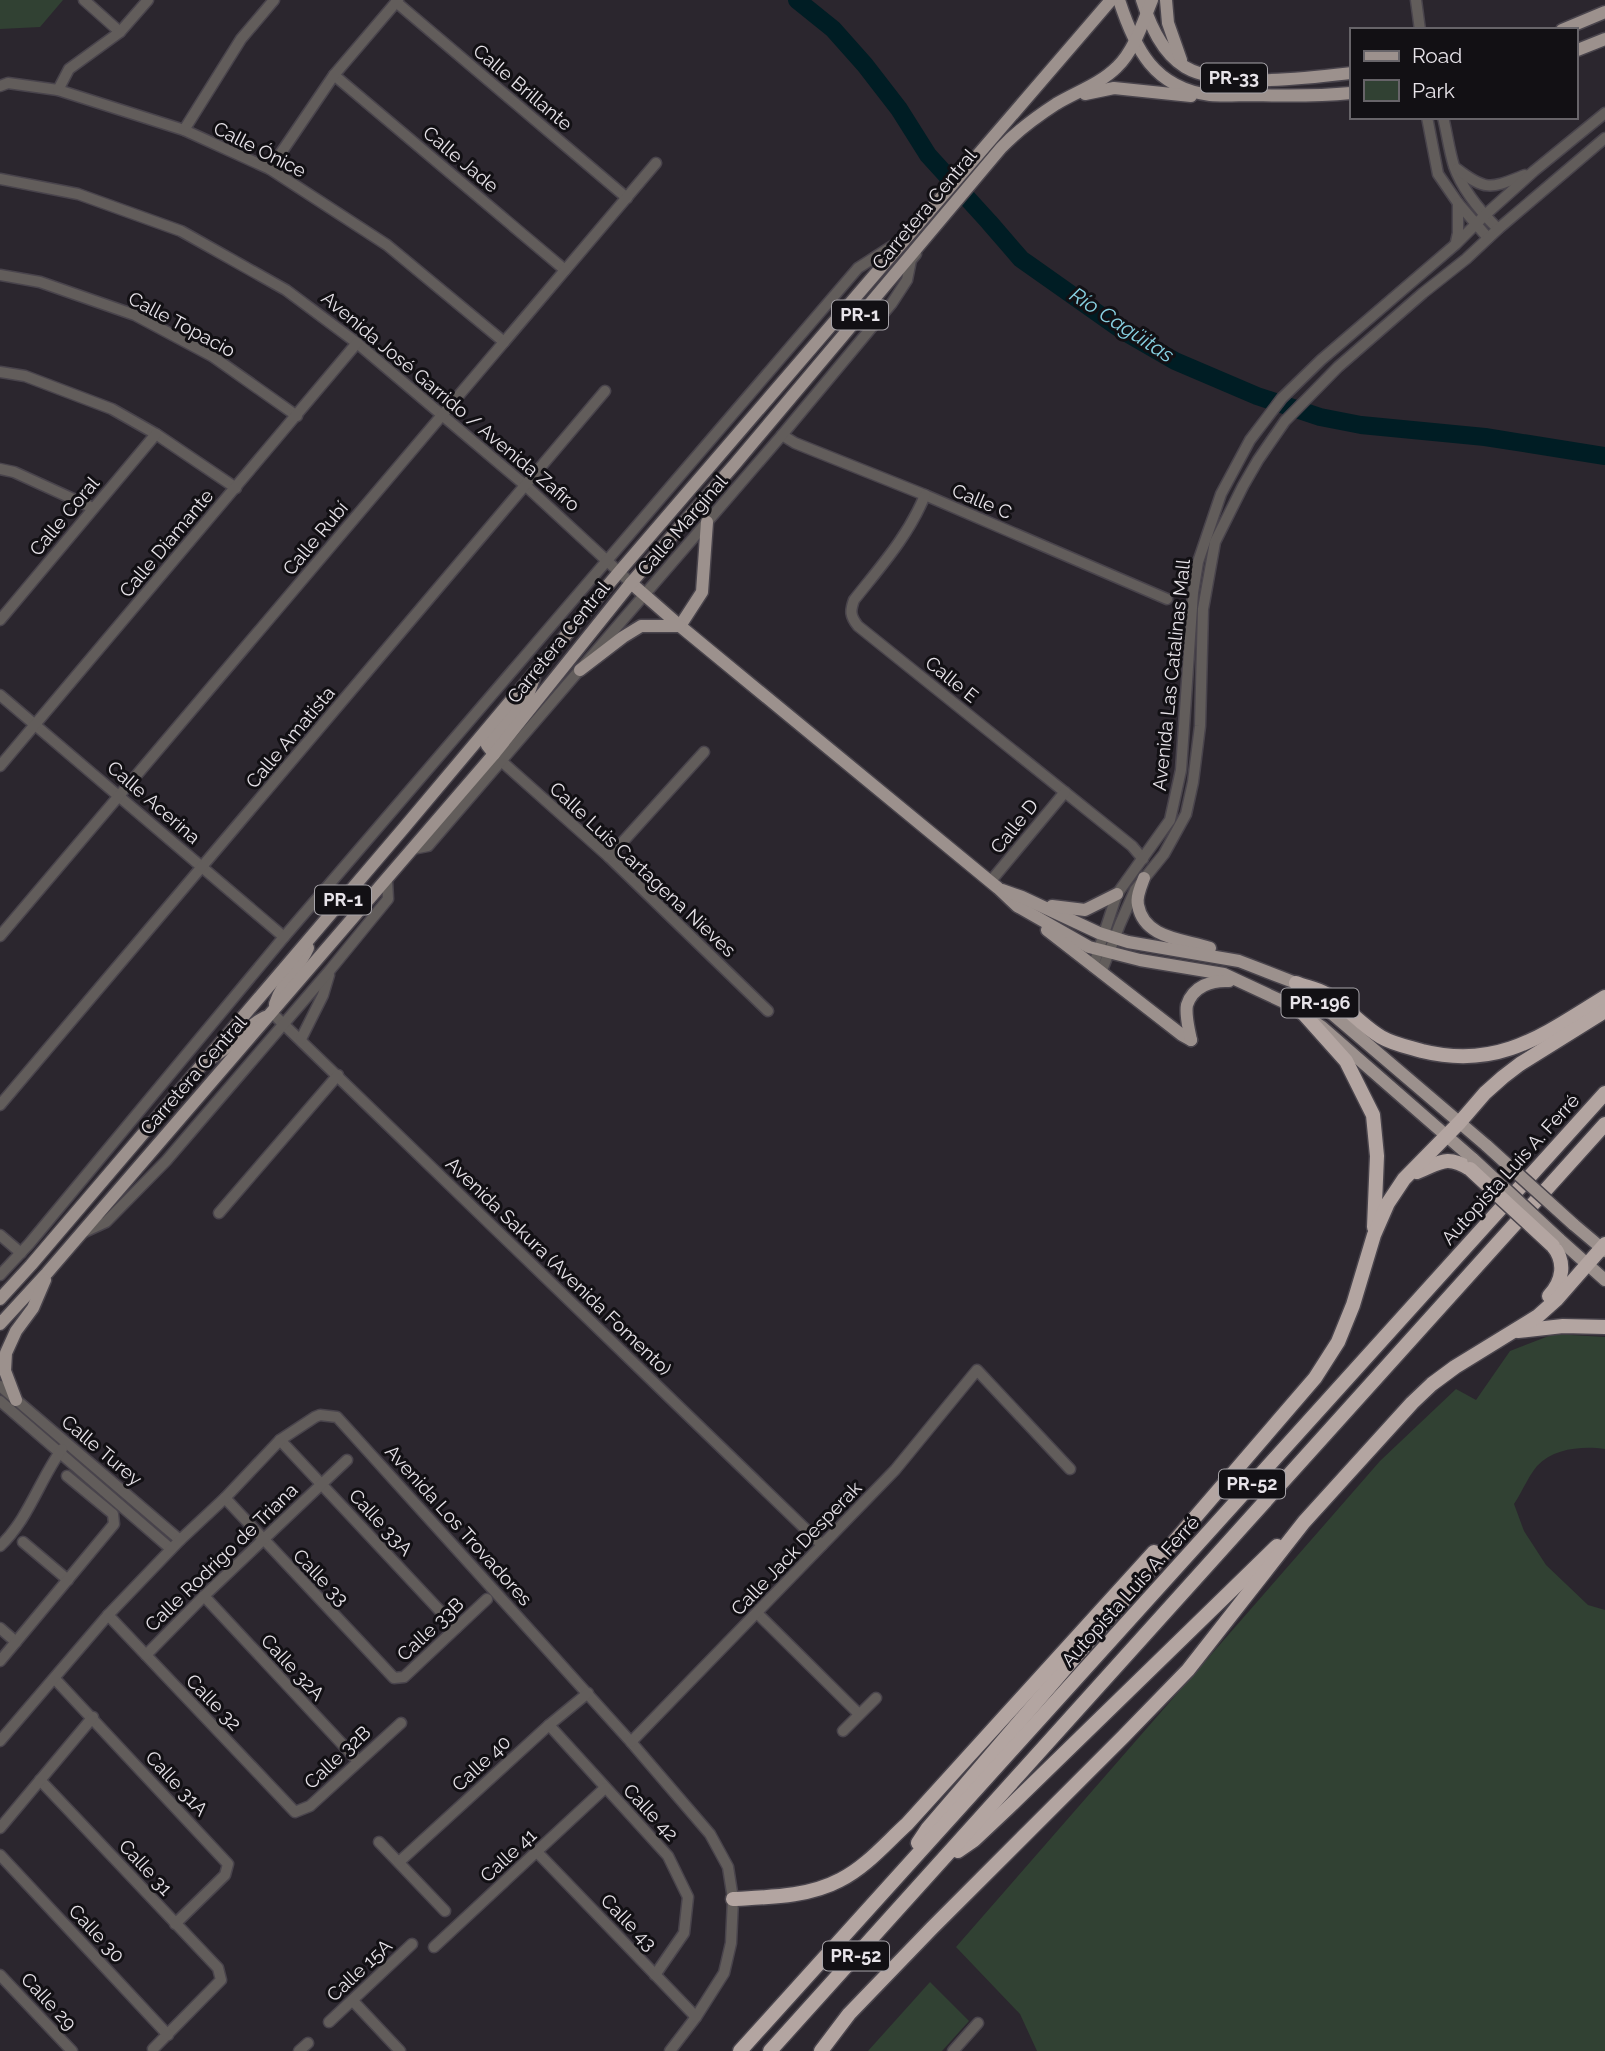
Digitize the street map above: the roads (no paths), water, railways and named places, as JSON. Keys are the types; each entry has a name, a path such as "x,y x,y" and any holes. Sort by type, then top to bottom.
{"highway":[{"path":"1296,983 1325,993 1384,1039 1445,1056 1499,1053 1520,1046 1538,1039 1605,998"},
{"path":"899,1874 928,1828 1315,1378 1338,1342 1353,1306 1374,1235 1388,1203 1409,1175 1503,1077 1605,1011"},
{"path":"1304,1014 1346,1061 1373,1115 1377,1156 1374,1235"},
{"name":"Autopista Luis A. Ferré","path":"740,2051 1605,1093"},
{"name":"Autopista Luis A. Ferré","path":"770,2051 1605,1124"},
{"path":"1409,1175 1447,1160 1472,1164 1556,1242 1561,1277 1555,1289 1513,1332"},
{"path":"821,2051 849,2014 895,1966 1188,1670 1304,1522 1394,1421 1432,1384 1455,1367 1526,1325 1548,1307 1604,1248"},
{"path":"1513,1332 1563,1326 1605,1327"},
{"path":"733,1899 811,1891 840,1880 866,1862 907,1824 1185,1518 1238,1466"},
{"path":"942,1861 974,1840 1304,1522"}],"main road":[{"path":"1084,30 1098,0"},
{"name":"Carretera Central","path":"0,1324 82,1233 413,849 498,758 631,583 735,464 926,236 931,221 990,139 1111,0"},
{"name":"PR-33","path":"1119,0 1134,40 1148,62 1164,78 1184,89 1211,95 1320,96 1350,93"},
{"name":"PR-33","path":"1142,0 1146,13 1167,50 1184,66 1209,76 1251,80 1350,73"},
{"name":"Carretera Central","path":"0,1299 909,236 931,221 1016,132 1118,66 1134,40 1152,0"},
{"path":"1166,0 1168,23 1184,66"},
{"path":"1567,28 1605,12"},
{"path":"1577,50 1605,39"},
{"path":"1058,103 1101,89 1114,88 1199,97 1211,95"},
{"path":"856,320 880,318"},
{"path":"580,670 641,626 680,626 702,592 707,522"},
{"name":"PR-196","path":"631,583 994,885 1089,947 1140,960 1224,974 1273,996 1304,1014 1446,1136 1472,1164"},
{"path":"498,758 487,745 527,698 536,672"},
{"path":"1144,878 1138,905 1151,927 1162,935 1203,946 1239,961"},
{"path":"1028,906 1085,910 1117,894"},
{"path":"1028,906 1097,970 1191,1040 1187,1005 1195,993 1203,985 1214,981 1241,982"},
{"name":"PR-196","path":"1028,906 1128,942 1239,961 1296,983 1604,1248"},
{"path":"204,1062 228,1049 250,1025 272,1013 283,985 301,963 317,930"},
{"path":"1556,1242 1605,1280"},
{"path":"16,1400 5,1371 6,1353 16,1331 33,1308 47,1273"}],"street":[{"path":"84,0 120,32"},
{"path":"58,90 69,69 120,32 148,0"},
{"path":"184,130 241,39 274,0"},
{"path":"1416,0 1420,28"},
{"path":"270,169 334,75 397,1"},
{"name":"Calle Brillante","path":"397,1 626,198"},
{"name":"Calle Jade","path":"334,75 565,270"},
{"name":"Calle Ónice","path":"0,86 8,83 58,90 184,130 270,169 387,245 504,342"},
{"name":"Avenida Las Catalinas Mall","path":"1110,936 1117,894 1170,820 1181,770 1198,562 1221,494 1250,440 1282,398 1321,360 1605,113"},
{"path":"1427,120 1438,174 1458,204 1488,238"},
{"path":"1446,120 1454,167 1485,215 1498,229"},
{"name":"Avenida Las Catalinas Mall","path":"1097,970 1110,936 1129,902 1164,854 1186,814 1200,726 1203,609 1215,542 1242,486 1267,445 1293,411 1338,367 1605,138"},
{"name":"Calle Rubí","path":"0,936 656,163"},
{"path":"1454,167 1487,187 1501,185 1534,172"},
{"name":"Avenida José Garrido / Avenida Zafiro","path":"0,179 78,194 181,231 286,290 357,343 526,486 631,583"},
{"path":"1456,244 1458,204"},
{"path":"0,1275 284,937 858,268 909,236"},
{"name":"Calle Marginal","path":"498,758 580,670 880,318 903,288 911,260 926,236"},
{"name":"Calle Topacio","path":"0,275 40,282 135,315 212,356 297,416"},
{"name":"Calle Diamante","path":"0,766 357,343"},
{"path":"0,372 25,376 111,409 156,434 236,488"},
{"name":"Calle Amatista","path":"0,1105 606,390"},
{"name":"Calle Coral","path":"0,620 156,434"},
{"name":"Calle C","path":"782,435 794,443 925,495 1167,599"},
{"path":"703,449 715,460"},
{"path":"0,469 14,472 93,508"},
{"name":"Calle E","path":"925,495 904,536 854,600 851,618 1132,846 1143,859"},
{"name":"Calle Acerina","path":"0,695 284,937"},
{"path":"609,857 704,752"},
{"name":"Calle Luis Cartagena Nieves","path":"498,758 609,857 768,1010"},
{"name":"Calle D","path":"994,885 1065,792"},
{"path":"82,1233 106,1222 149,1178 330,971 387,899 387,880"},
{"path":"300,1039 323,995 330,971"},
{"name":"Avenida Sakura (Avenida Fomento)","path":"272,1013 822,1545"},
{"path":"219,1213 338,1075"},
{"path":"25,1248 64,1226"},
{"path":"0,1235 25,1248"},
{"name":"Calle Jack Desperak","path":"631,1742 895,1470 977,1370 1070,1469"},
{"name":"Calle Turey","path":"0,1386 180,1540"},
{"name":"Calle Turey","path":"0,1401 171,1549"},
{"name":"Avenida Los Trovadores","path":"0,1741 108,1615 280,1440 315,1417 337,1417 631,1742 710,1834 728,1867 733,1899 731,1943 724,1973 670,2051"},
{"name":"Calle 33A","path":"280,1440 456,1628"},
{"path":"0,1546 23,1515 51,1464 67,1443"},
{"name":"Calle Rodrigo de Triana","path":"146,1655 347,1460"},
{"path":"0,1661 114,1524 113,1514 67,1476"},
{"name":"Calle 33","path":"225,1498 394,1678"},
{"path":"23,1542 68,1580"},
{"name":"Calle 32A","path":"204,1596 358,1761"},
{"name":"Calle 33B","path":"394,1678 404,1677 487,1600"},
{"path":"757,1613 859,1714"},
{"name":"Calle 32","path":"108,1615 295,1812"},
{"path":"0,1628 16,1642"},
{"path":"0,1828 93,1717 55,1679"},
{"name":"Calle 40","path":"399,1862 549,1725 588,1693"},
{"path":"843,1731 876,1698"},
{"name":"Calle 31A","path":"93,1717 228,1864 225,1875 175,1924"},
{"name":"Calle 32B","path":"295,1812 310,1806 401,1723"},
{"name":"Calle 42","path":"549,1725 668,1856 688,1897 684,1933 655,1975"},
{"name":"Calle 31","path":"40,1780 218,1968 221,1980 168,2035"},
{"name":"Calle 41","path":"434,1947 605,1788"},
{"path":"379,1842 445,1911"},
{"name":"Calle 43","path":"537,1852 696,2017"},
{"name":"Calle 30","path":"0,1855 168,2035"},
{"name":"Calle 15A","path":"329,2022 412,1944"},
{"name":"Calle 29","path":"0,1975 72,2051"},
{"path":"353,2000 400,2051"},
{"path":"953,2051 978,2023"},
{"path":"153,2049 168,2035"}],"waterway":[{"name":"Río Cagüitas","path":"797,0 833,29 865,65 899,109 928,155 1021,259 1123,331 1175,361 1257,396 1320,417 1361,425 1485,437 1605,456"}]}
